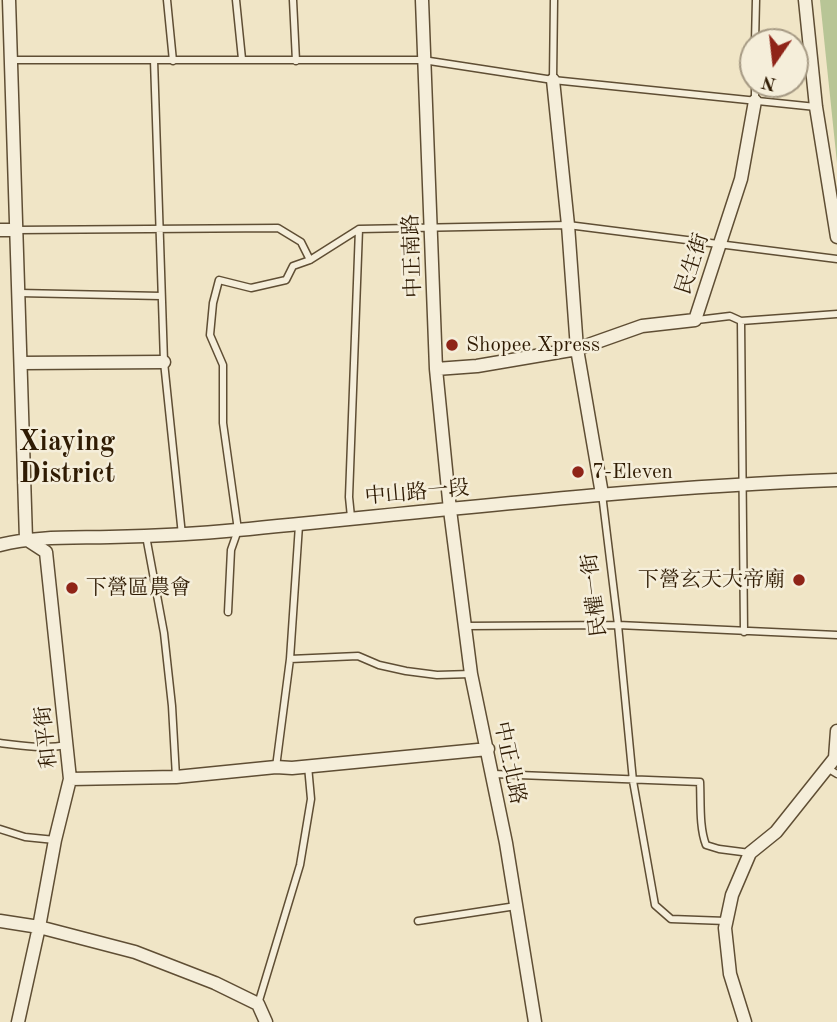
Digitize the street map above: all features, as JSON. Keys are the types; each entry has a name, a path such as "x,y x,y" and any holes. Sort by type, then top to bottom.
{"street":[{"path":"9,0 26,539"},
{"name":"中正南路","path":"422,0 436,369 450,510"},
{"path":"805,0 816,107 837,237"},
{"name":"民權一街","path":"553,79 577,349 602,494"},
{"name":"民生街","path":"436,369 477,366 588,347 642,326 695,320 741,179 755,101"},
{"path":"0,230 17,230"},
{"path":"22,363 164,362"},
{"name":"中山路一段","path":"0,545 26,539 182,535 351,517 742,483 837,480"},
{"name":"中正北路","path":"450,510 471,674 493,774 535,1022"},
{"name":"和平街","path":"18,1022 70,779 46,552 26,539"},
{"path":"745,1022 730,974 725,928 732,895 750,853 776,832 832,771 837,731"},
{"path":"70,779 176,776 292,768 488,749"},
{"path":"0,921 39,927 135,952 215,983 258,1004 266,1022"}],"lane":[{"path":"167,0 173,61"},
{"path":"236,0 242,59"},
{"path":"293,0 296,61"},
{"path":"553,79 554,0"},
{"path":"755,28 756,0"},
{"path":"11,60 423,60 553,79 816,107"},
{"path":"154,60 164,362 182,535"},
{"path":"228,612 231,550 238,530 223,424 223,365 210,335 212,303 219,280 251,288 286,281 293,266 310,260 359,229 568,225 837,259"},
{"path":"17,230 278,228 301,242 310,260"},
{"path":"351,517 349,497 359,229"},
{"path":"19,293 162,296"},
{"path":"695,320 730,316 741,321 837,314"},
{"path":"741,321 744,632"},
{"name":"民權一街","path":"602,494 634,781 655,905 671,919 726,921"},
{"path":"276,767 290,659 299,523"},
{"path":"146,536 164,633 176,776"},
{"path":"464,626 618,625 837,635"},
{"path":"290,659 358,656 379,665 406,671 437,675 471,674"},
{"path":"0,743 54,747 68,745"},
{"path":"258,1004 300,865 311,799 308,765"},
{"path":"493,774 700,782 701,832 706,845 750,853"},
{"path":"0,829 25,837 55,841"},
{"path":"418,921 516,906"}],"green space":[{"path":"820,0 837,0 837,163"}],"place":[{"name":"Shopee Xpress","path":"452,345"},
{"name":"7-Eleven","path":"578,472"},
{"name":"下營玄天大帝廟","path":"799,580"},
{"name":"下營區農會","path":"72,588"}],"district":[{"name":"Xiaying District","path":"67,459"}]}
